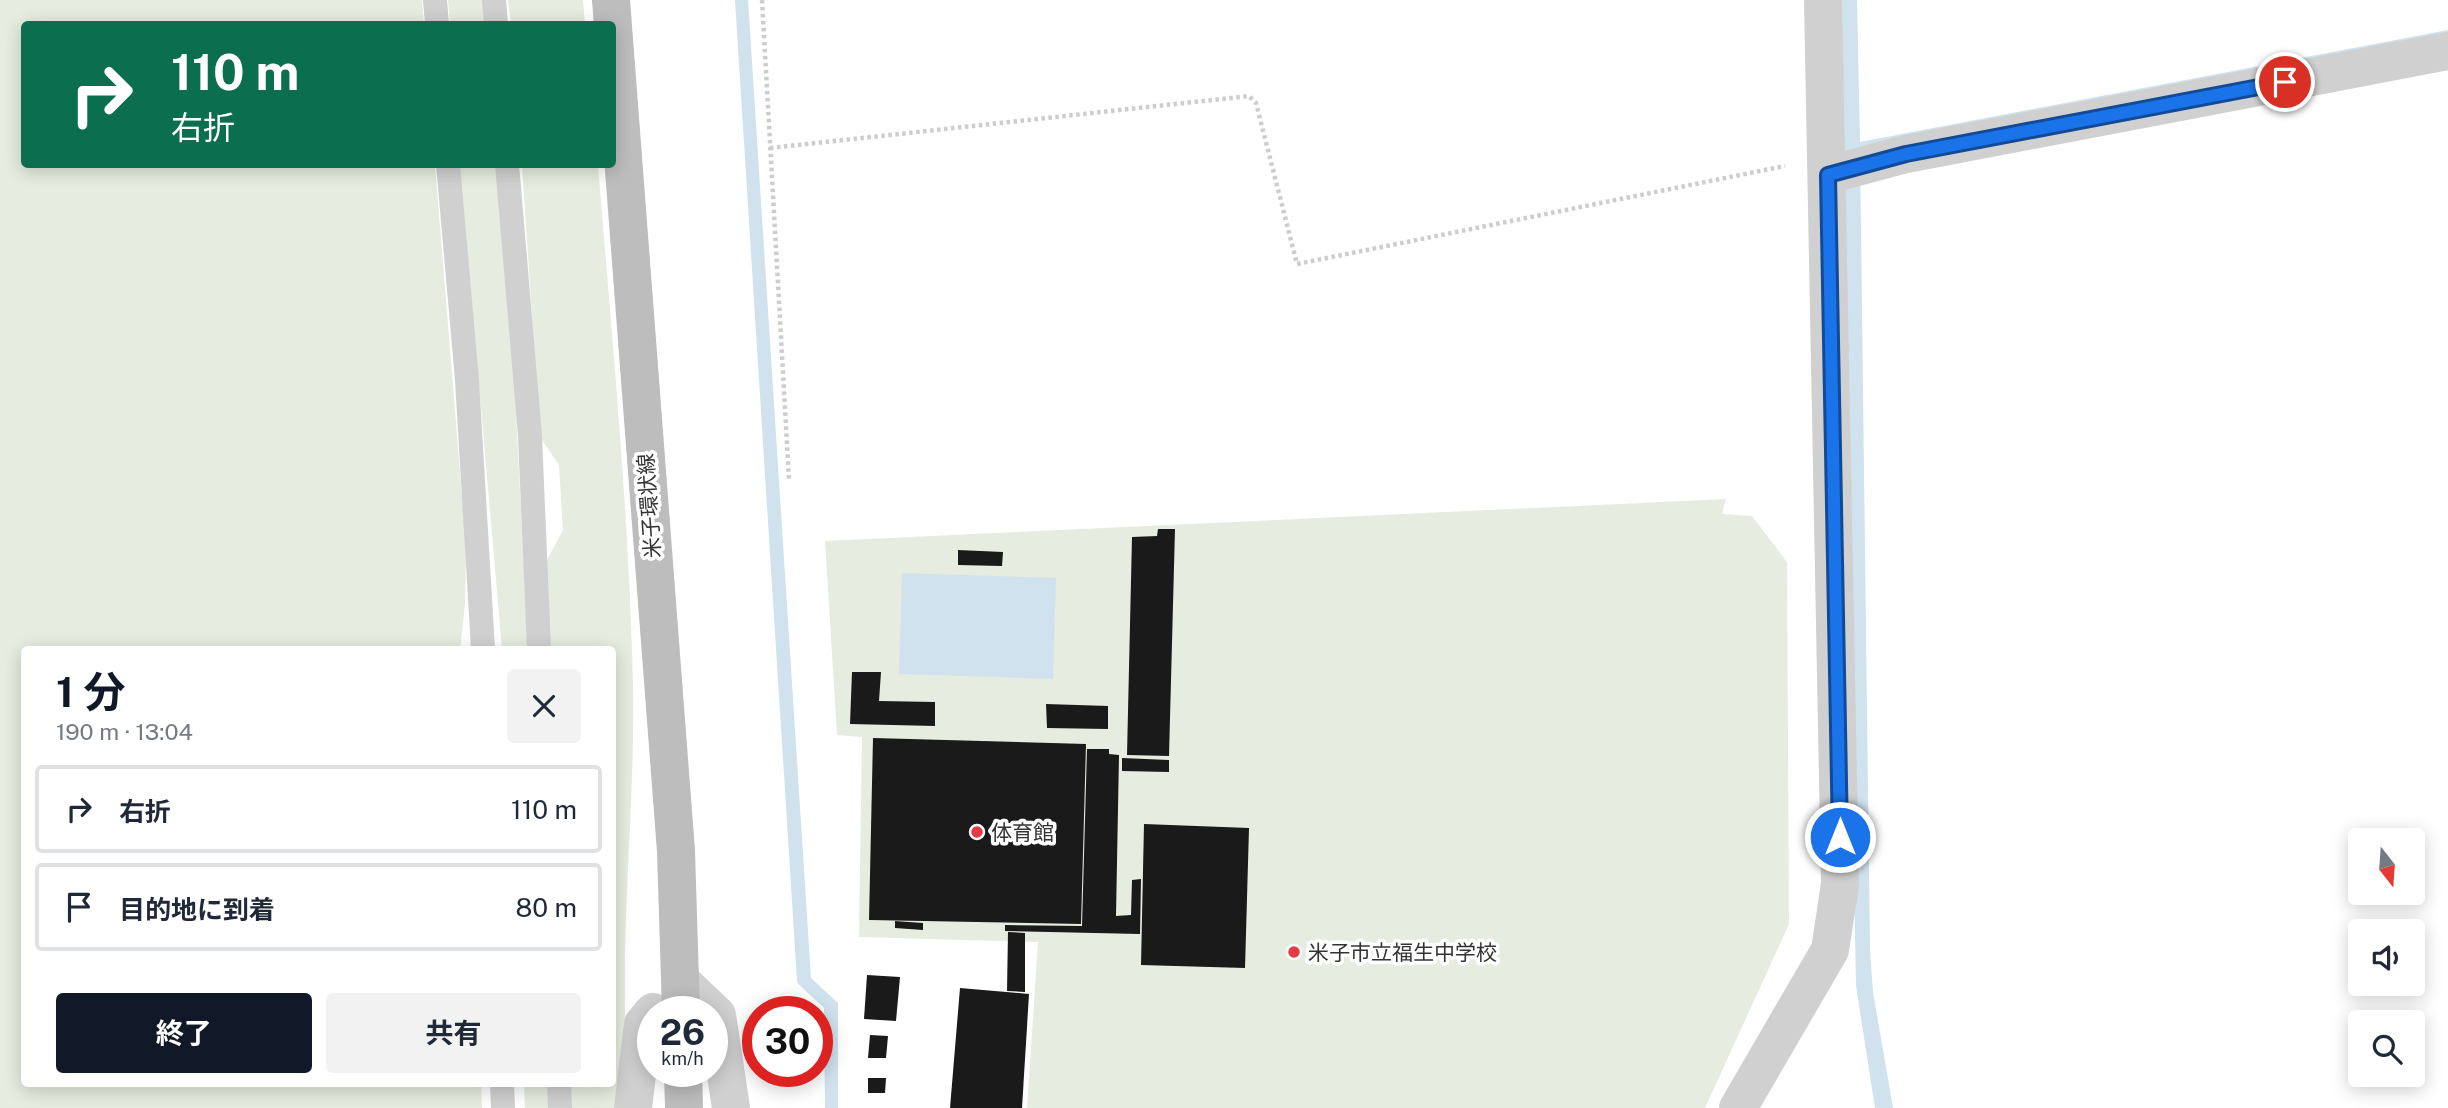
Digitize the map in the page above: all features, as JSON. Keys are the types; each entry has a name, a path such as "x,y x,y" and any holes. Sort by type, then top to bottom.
{"main road":[{"name":"米子環状線","path":"611,0 613,21"},
{"name":"米子環状線","path":"616,65 676,851 680,996"},
{"path":"683,1087 684,1108"}],"street":[{"path":"1738,1108 1830,950 1840,884 1823,0"},
{"path":"1828,166 1870,163 2448,51"},
{"path":"633,1108 637,1074"},
{"path":"728,1087 731,1108"}],"lane":[{"path":"435,0 437,21"},
{"path":"494,0 496,21"},
{"path":"449,168 467,380 483,646"},
{"path":"507,168 530,436 539,646"},
{"path":"502,1087 503,1108"},
{"path":"559,1087 560,1108"}],"path":[{"path":"762,0 789,479"},
{"path":"770,148 1249,96 1256,103 1297,264 1828,166"}],"shaded area":[{"path":"0,0 422,0 424,21 21,21 21,168 435,168 466,546 465,604 460,646 21,646 21,1087 481,1087 482,1108 0,1108"},
{"path":"448,0 487,0 489,21 450,21"},
{"path":"508,0 583,0 585,21 511,21"},
{"path":"460,168 499,168 516,412 528,646 502,646"},
{"path":"522,168 598,168 624,490 633,686 625,968 625,1108 570,1108 568,1087 616,1087 616,646 548,646 546,562 563,530 559,465 540,437"},
{"path":"1726,499 1722,514 1752,516 1787,562 1789,924 1705,1108 1027,1108 1038,942 859,937 862,737 837,735 825,541"},
{"path":"524,1087 549,1087 550,1108 525,1108"}],"water":[{"path":"744,0 748,0 811,978 830,996 825,996 807,980"},
{"path":"1838,0 1857,0 1860,142 2448,30 2448,37 1860,151 1870,951 1873,992 1893,1108 1875,1108 1856,986"},
{"path":"902,573 1056,578 1053,679 899,674"},
{"path":"833,998 838,1003 838,1108 834,1108"}],"building":[{"path":"1158,529 1175,529 1169,756 1127,755 1132,537 1157,536"},
{"path":"958,550 1003,552 1002,566 958,565"},
{"path":"852,672 881,672 879,701 935,702 935,726 850,724"},
{"path":"1046,704 1108,706 1108,729 1047,728"},
{"name":"体育館","path":"873,738 1086,744 1081,924 869,920"},
{"path":"1087,749 1109,749 1109,754 1119,755 1116,916 1131,915 1132,880 1141,879 1140,934 1005,931 1005,925 1082,926"},
{"path":"1122,758 1169,760 1169,772 1122,771"},
{"path":"1144,824 1249,828 1245,968 1141,965"},
{"path":"895,921 923,923 923,930 895,928"},
{"path":"1008,932 1025,933 1025,992 1007,991"},
{"path":"867,975 900,977 896,1021 864,1019"},
{"path":"960,988 1029,994 1022,1108 950,1108"},
{"path":"870,1035 888,1036 886,1058 868,1058"},
{"path":"868,1078 886,1078 885,1093 868,1093"}],"waterway":[{"path":"741,0 803,980 830,1005 831,1108"}],"place":[{"name":"体育館","path":"977,832"},
{"name":"米子市立福生中学校","path":"1294,952"}],"route":[{"path":"1840,837 1828,175 1906,154 2285,82"}]}
